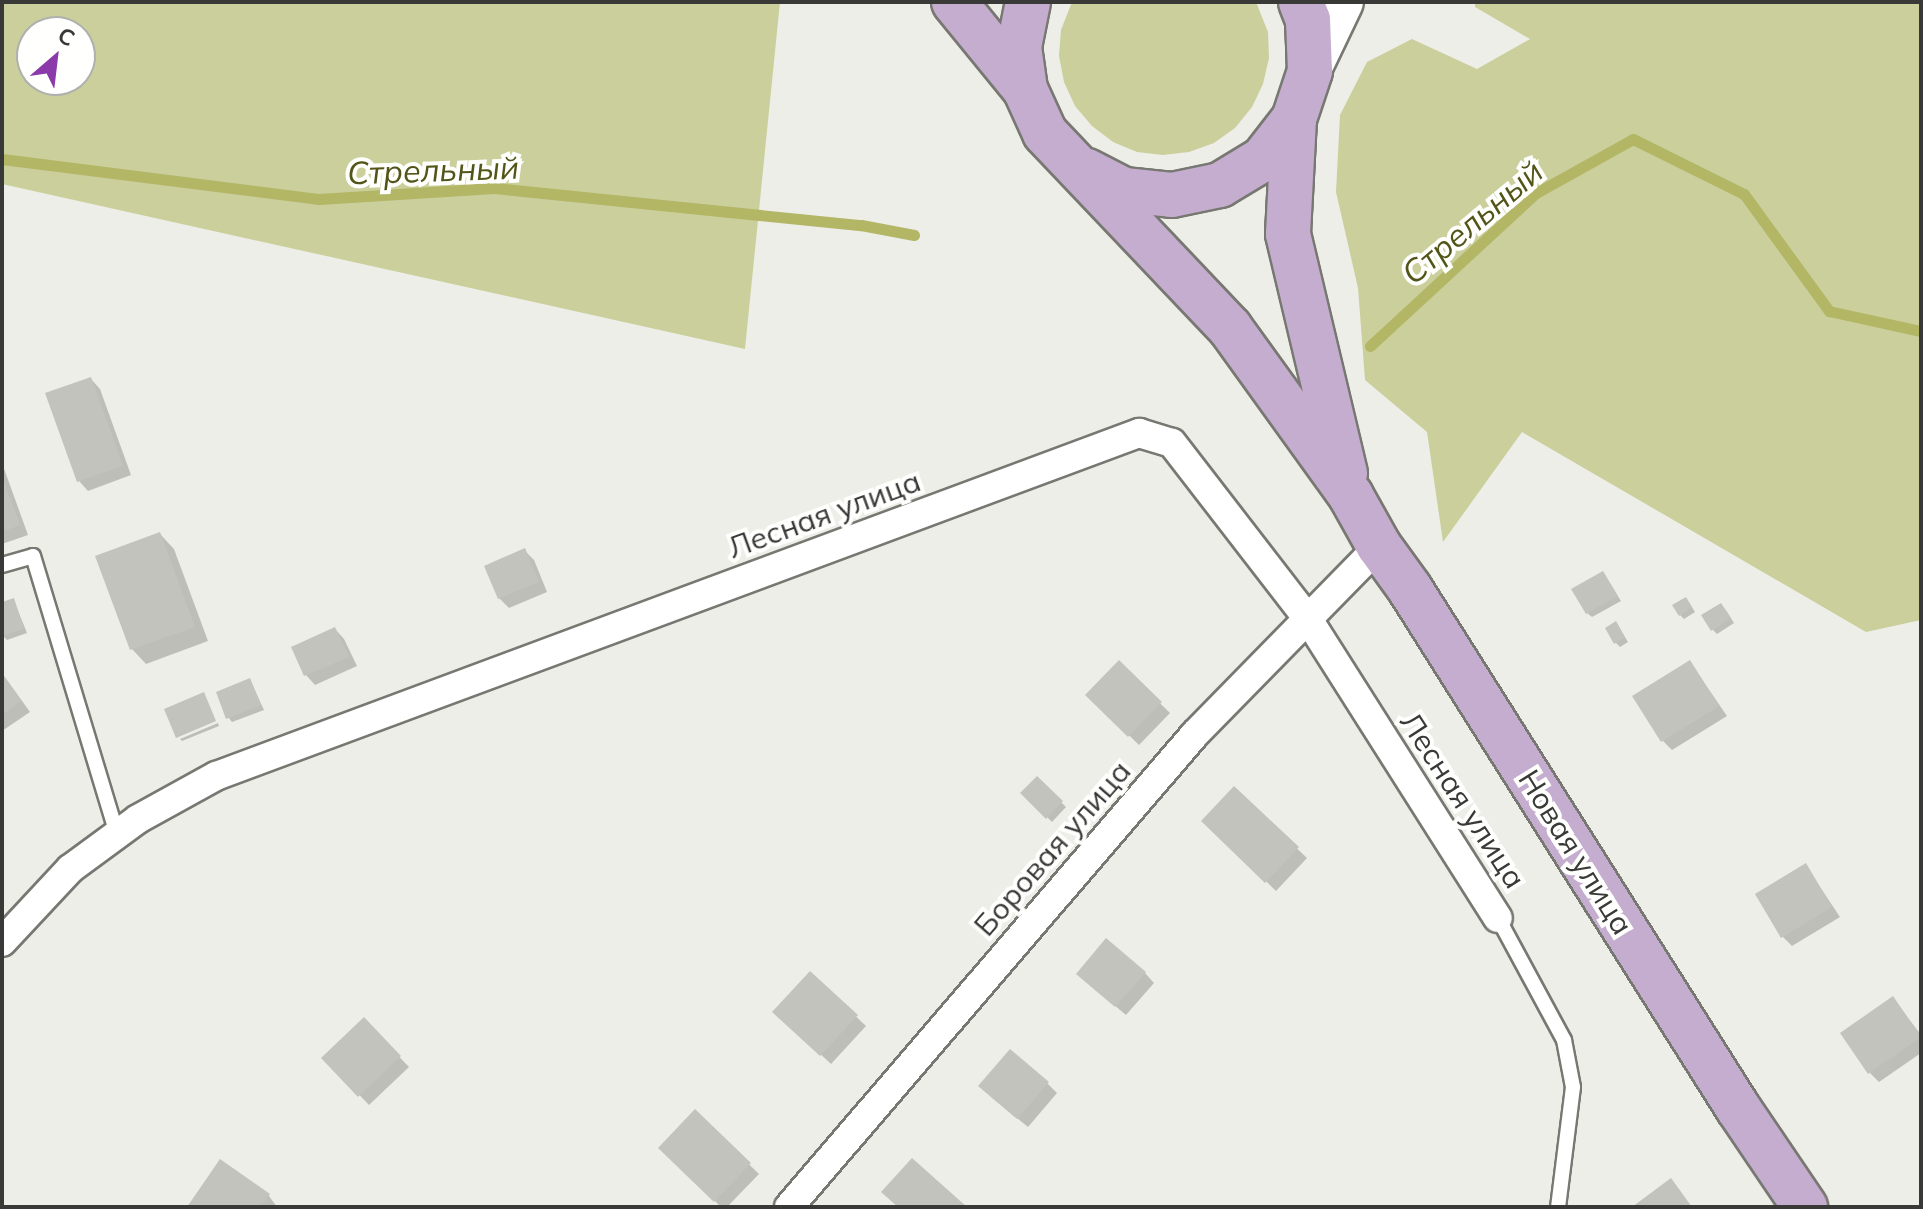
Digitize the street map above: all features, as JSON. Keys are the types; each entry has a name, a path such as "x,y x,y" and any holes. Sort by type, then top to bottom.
{"main road":[{"path":"954,2 1025,89 1045,133 1230,328 1351,496"},
{"path":"1025,89 1019,47 1028,2"},
{"path":"1301,2 1308,20 1310,71"},
{"path":"1343,2 1310,71 1294,119 1288,234 1351,496"},
{"path":"1078,166 1124,190 1172,195 1220,185 1263,159 1294,119"},
{"name":"Новая улица","path":"1351,496 1379,546 1410,589 1738,1108 1805,1207"}],"street":[{"name":"Лесная улица","path":"2,942 70,869 117,835 216,776 1139,433 1172,443 1308,619 1498,918"},
{"name":"Боровая улица","path":"789,1207 1195,734 1379,546"}],"lane":[{"path":"2,565 33,556 117,835"},
{"path":"1498,918 1564,1040 1573,1087 1558,1207"}],"green space":[{"path":"2,2 780,2 745,349 2,184"},
{"path":"1072,2 1256,2 1268,32 1269,58 1263,84 1252,107 1235,128 1214,143 1189,152 1163,155 1137,152 1113,142 1092,126 1075,106 1064,82 1059,56 1061,30"},
{"path":"1475,2 1921,2 1921,620 1866,632 1522,432 1443,542 1427,432 1365,380 1358,288 1336,192 1340,115 1367,62 1412,39 1477,69 1530,39 1475,7"}],"building":[{"path":"91,377 123,466 77,482 45,393"},
{"path":"2,477 20,525 2,532"},
{"path":"160,532 195,627 130,650 95,556"},
{"path":"525,548 539,582 498,599 484,566"},
{"path":"1603,571 1618,596 1586,614 1571,589"},
{"path":"1686,597 1692,607 1679,616 1672,605"},
{"path":"14,598 24,629 2,636 2,602"},
{"path":"1721,603 1731,618 1711,631 1701,615"},
{"path":"1616,621 1625,637 1614,644 1605,628"},
{"path":"335,627 349,657 304,676 291,647"},
{"path":"1119,660 1162,702 1128,737 1085,695"},
{"path":"1690,660 1719,706 1661,742 1632,696"},
{"path":"2,674 21,701 2,715"},
{"path":"250,678 261,705 226,719 216,692"},
{"path":"204,692 216,721 176,738 164,709"},
{"path":"1037,776 1063,801 1046,819 1020,793"},
{"path":"1234,786 1299,847 1265,883 1201,821"},
{"path":"1806,863 1832,907 1781,938 1755,894"},
{"path":"1106,938 1146,972 1115,1007 1076,974"},
{"path":"810,971 858,1015 820,1056 772,1012"},
{"path":"1893,996 1921,1037 1868,1074 1840,1033"},
{"path":"364,1017 401,1056 358,1097 321,1058"},
{"path":"1010,1049 1049,1082 1017,1119 978,1086"},
{"path":"695,1109 751,1163 714,1202 658,1148"},
{"path":"912,1158 967,1207 898,1207 881,1192"},
{"path":"220,1159 270,1194 261,1207 187,1207"},
{"path":"1671,1178 1692,1207 1632,1207"}],"waterway":[{"name":"Стрельный","path":"1370,346 1536,193 1633,139 1744,194 1829,311 1921,331"},
{"name":"Стрельный","path":"2,159 319,199 494,188 861,225 914,235"}]}
